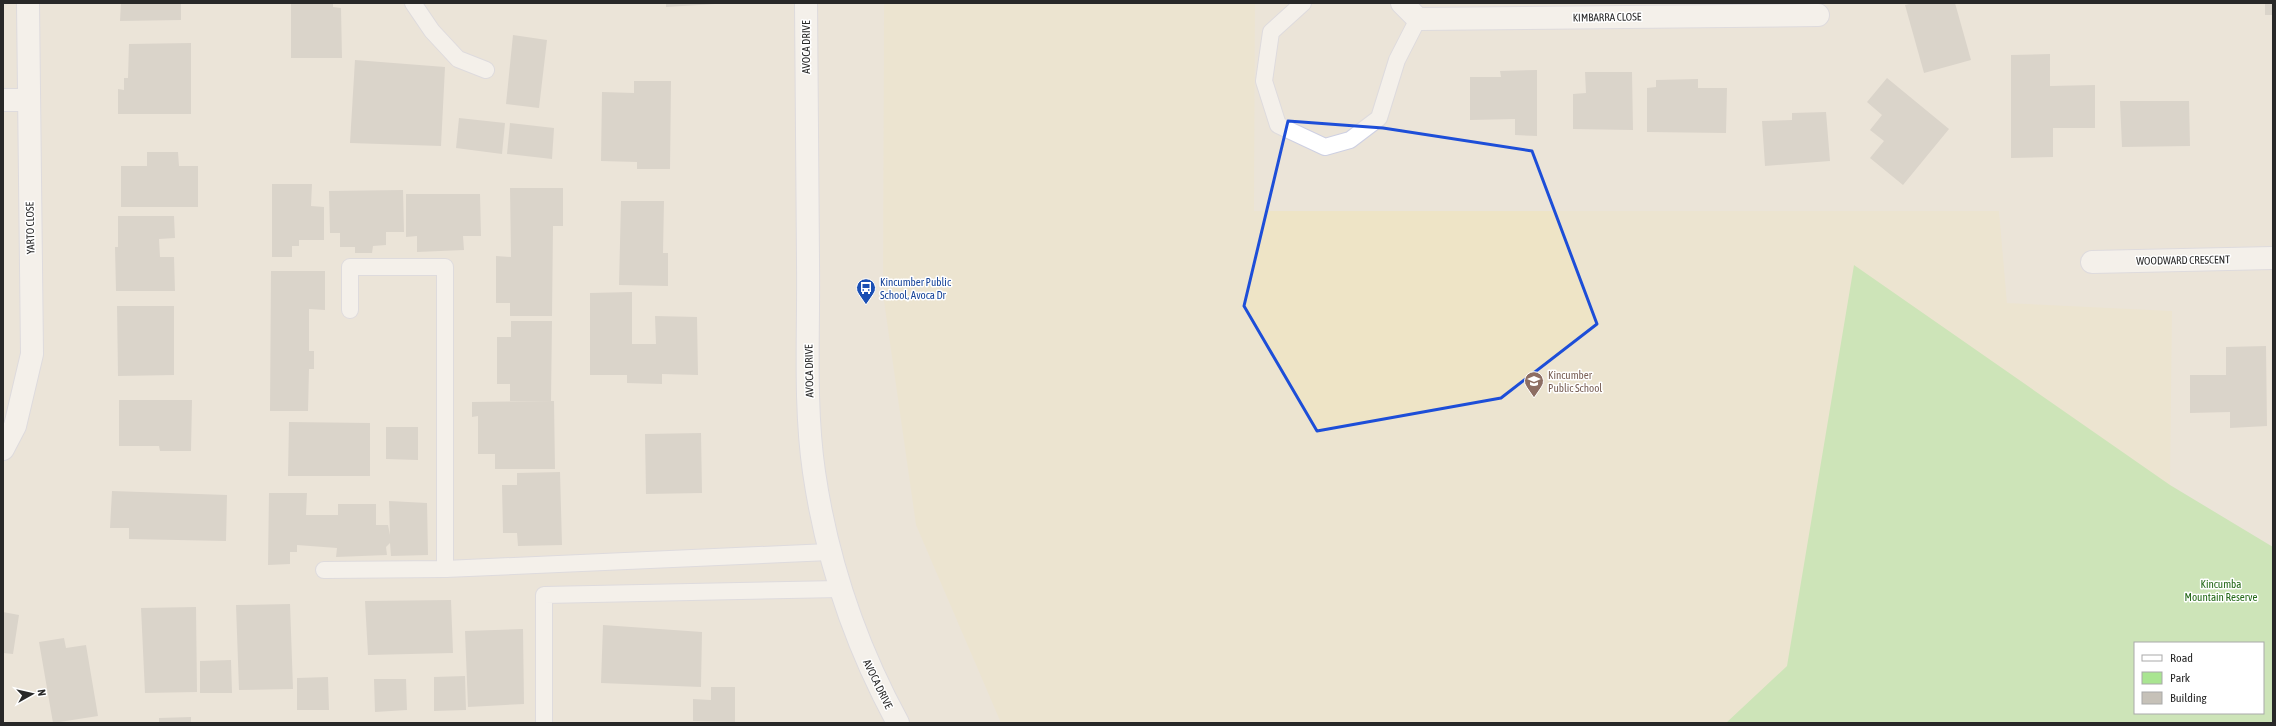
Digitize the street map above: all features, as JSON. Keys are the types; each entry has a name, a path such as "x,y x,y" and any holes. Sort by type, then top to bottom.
{"street":[{"name":"YARTO CLOSE","path":"3,449 15,426 32,354 28,3"},
{"name":"AVOCA DRIVE","path":"806,3 808,395 814,471 829,552 840,589 857,638 880,691 898,723"},
{"path":"1402,3 1418,19"},
{"name":"KIMBARRA CLOSE","path":"1418,19 1818,15"},
{"path":"3,100 29,100"},
{"name":"WOODWARD CRESCENT","path":"2092,262 2273,258"}],"lane":[{"path":"413,3 432,31 458,59 486,70"},
{"path":"1303,3 1271,32 1264,81 1278,125 1324,147 1350,140 1379,118 1397,60 1418,19"},
{"path":"350,310 350,267 445,267 445,569"},
{"path":"324,570 445,569 829,552"},
{"path":"544,723 544,595 840,589"}],"highlighted area":[{"path":"1288,121 1383,128 1532,151 1597,324 1501,398 1317,431 1244,306"}],"shaded area":[{"name":"Kincumber Public School","path":"884,3 1255,3 1254,211 1999,211 2007,303 2172,311 2170,485 2134,642 2134,714 2167,723 1001,723 916,525 883,294"}],"green space":[{"name":"Kincumba Mountain Reserve","path":"1854,265 2170,485 2273,547 2273,723 1726,723 1787,666"}],"building":[{"path":"121,3 181,3 181,20 120,21"},
{"path":"291,3 333,3 333,7 341,8 342,58 291,58"},
{"path":"666,3 715,3 715,4 666,7"},
{"path":"1913,3 1955,3 1971,60 1924,73 1905,5"},
{"path":"2265,3 2273,3 2273,15 2265,15"},
{"path":"513,35 547,40 539,108 506,104"},
{"path":"191,43 191,114 118,114 118,89 124,90 124,78 128,78 129,44"},
{"path":"2050,54 2050,86 2095,85 2095,128 2053,128 2053,157 2011,158 2011,55"},
{"path":"355,60 445,67 441,146 350,143"},
{"path":"1537,70 1537,136 1515,135 1515,119 1470,120 1470,77 1501,77 1500,71"},
{"path":"1585,72 1632,72 1633,130 1573,129 1573,94 1586,93"},
{"path":"1887,78 1949,129 1903,185 1870,158 1884,141 1870,130 1882,115 1867,102"},
{"path":"1698,79 1698,88 1727,88 1726,133 1647,132 1647,88 1656,87 1656,80"},
{"path":"634,81 671,81 670,169 637,169 637,162 601,161 602,92 634,93"},
{"path":"2120,101 2189,101 2190,146 2122,147"},
{"path":"1826,112 1830,161 1765,166 1762,121 1792,120 1792,113"},
{"path":"459,118 505,123 502,154 456,148"},
{"path":"510,123 554,128 552,159 507,154"},
{"path":"147,152 178,152 179,166 198,166 198,207 121,207 121,166 147,166"},
{"path":"272,184 312,184 311,206 324,207 324,240 299,240 299,246 292,246 292,257 272,257"},
{"path":"510,188 563,188 563,226 553,226 552,316 510,316 510,303 496,303 496,256 511,257"},
{"path":"403,190 404,232 386,232 386,245 373,246 372,253 355,253 355,247 340,247 340,233 330,233 329,191"},
{"path":"406,194 480,194 481,236 463,236 464,250 417,252 417,236 406,237"},
{"path":"621,201 664,201 663,253 668,253 668,286 619,285"},
{"path":"118,216 174,216 175,238 159,239 160,257 174,257 175,291 116,291 115,247 118,247"},
{"path":"271,271 325,271 325,310 309,309 309,351 314,351 314,369 309,369 308,411 270,411"},
{"path":"632,292 632,344 656,344 655,316 697,317 698,375 662,374 662,384 627,383 627,375 590,375 590,293"},
{"path":"117,306 174,306 174,375 118,376"},
{"path":"511,321 552,321 551,401 510,401 510,384 497,384 497,337 511,337"},
{"path":"2266,346 2267,426 2230,428 2230,412 2190,413 2190,375 2226,375 2226,347"},
{"path":"119,400 192,400 191,451 160,451 159,446 119,446"},
{"path":"554,401 555,469 495,469 495,454 478,454 478,416 472,417 472,402"},
{"path":"289,422 370,423 370,476 288,476"},
{"path":"386,427 418,427 418,460 386,459"},
{"path":"701,433 702,493 646,494 645,434"},
{"path":"560,472 562,545 518,546 517,533 503,533 502,485 517,485 517,473"},
{"path":"112,491 227,495 226,541 129,539 129,528 110,528"},
{"path":"269,493 307,493 306,515 338,515 338,504 376,504 376,525 388,525 390,535 389,501 427,503 428,555 391,556 390,543 386,547 387,555 336,557 337,548 297,545 297,552 290,552 290,564 268,565"},
{"path":"451,600 453,653 368,655 365,601"},
{"path":"290,604 293,689 239,690 236,605"},
{"path":"196,607 197,692 145,693 141,608"},
{"path":"3,612 19,615 13,654 3,653"},
{"path":"603,625 702,632 701,687 601,683"},
{"path":"523,629 524,704 468,707 465,631"},
{"path":"64,638 66,648 86,645 98,716 53,723 39,642"},
{"path":"231,660 232,693 200,693 200,661"},
{"path":"465,676 466,710 434,711 434,677"},
{"path":"328,677 329,710 297,710 297,678"},
{"path":"374,679 406,679 407,710 375,712"},
{"path":"711,687 735,687 735,722 693,721 693,699 711,700"},
{"path":"191,717 191,723 159,723 159,718"}],"place":[{"name":"Kincumber Public School, Avoca Dr","path":"866,305"},
{"name":"Kincumber Public School","path":"1534,398"}]}
